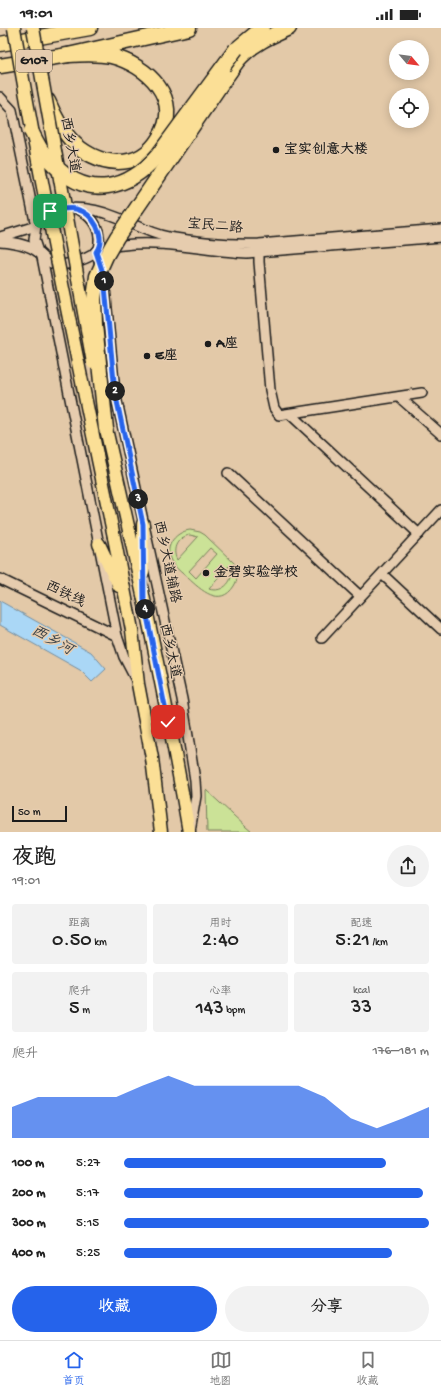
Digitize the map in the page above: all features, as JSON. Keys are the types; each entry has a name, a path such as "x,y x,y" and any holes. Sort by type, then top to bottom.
{"highway":[{"name":"G107","path":"0,44 90,28"},
{"name":"G107","path":"0,66 68,55 189,28"},
{"path":"31,131 42,150 53,164 64,174 75,180 88,185 102,187 128,181 140,174 150,165 236,49 262,28"},
{"path":"106,429 95,325 94,298 97,276 106,256 117,237 240,58 254,45 289,28"},
{"path":"45,94 62,130 81,150 93,156 106,161 119,163 133,160 148,152 159,139 166,123 167,112 165,98 160,88 152,78 144,71 123,60 110,56 87,54 68,55"}],"main road":[{"path":"14,28 31,131 132,630 138,684 152,758 161,832"},
{"name":"西乡大道","path":"33,28 106,429 129,528 189,832"},
{"path":"143,524 144,601"},
{"path":"99,544 127,603"}],"street":[{"path":"0,97 12,110 36,226 34,240 40,255 117,636 129,668 138,684"},
{"name":"宝民二路","path":"36,226 41,216 45,213 75,208 116,217 150,232 168,237 260,248 441,229"},
{"name":"西乡大道辅路","path":"75,208 86,214 95,223 99,239 97,250 104,276 115,392 182,699 195,780 196,796 189,832"},
{"path":"0,237 36,226"},
{"name":"宝民二路","path":"0,240 20,244 40,255 52,264 60,265 86,258 97,250 122,245 150,243 221,251 441,238"},
{"path":"104,276 107,264 122,245"},
{"path":"260,248 259,262 270,390 274,408 279,415 422,393"},
{"path":"399,397 441,434"},
{"path":"290,414 419,534"},
{"path":"228,472 360,596"},
{"path":"322,638 441,510"},
{"path":"382,574 441,629"},
{"name":"西铁线","path":"0,578 117,636"}],"green space":[{"path":"190,530 200,532 205,535 234,563 237,571 236,583 229,592 223,596 211,595 205,592 173,564 170,558 169,547 171,542 184,531","holes":["190,535 198,537 177,560 175,556 175,547 182,538","210,548 217,554 196,578 189,571","229,566 231,576 227,584 219,589 209,589"]},
{"path":"206,790 246,827 252,832 207,832"}],"water":[{"name":"西乡河","path":"0,601 91,652 106,669 92,682 80,670 0,625"}],"place":[{"name":"宝实创意大楼","path":"276,150"},
{"name":"A座","path":"208,344"},
{"name":"E座","path":"147,356"},
{"name":"金碧实验学校","path":"206,573"}],"route":[{"path":"50,211 69,208 81,210 92,218 98,228 99,245 96,252 104,276 115,392 143,524 144,601 168,722"}]}
